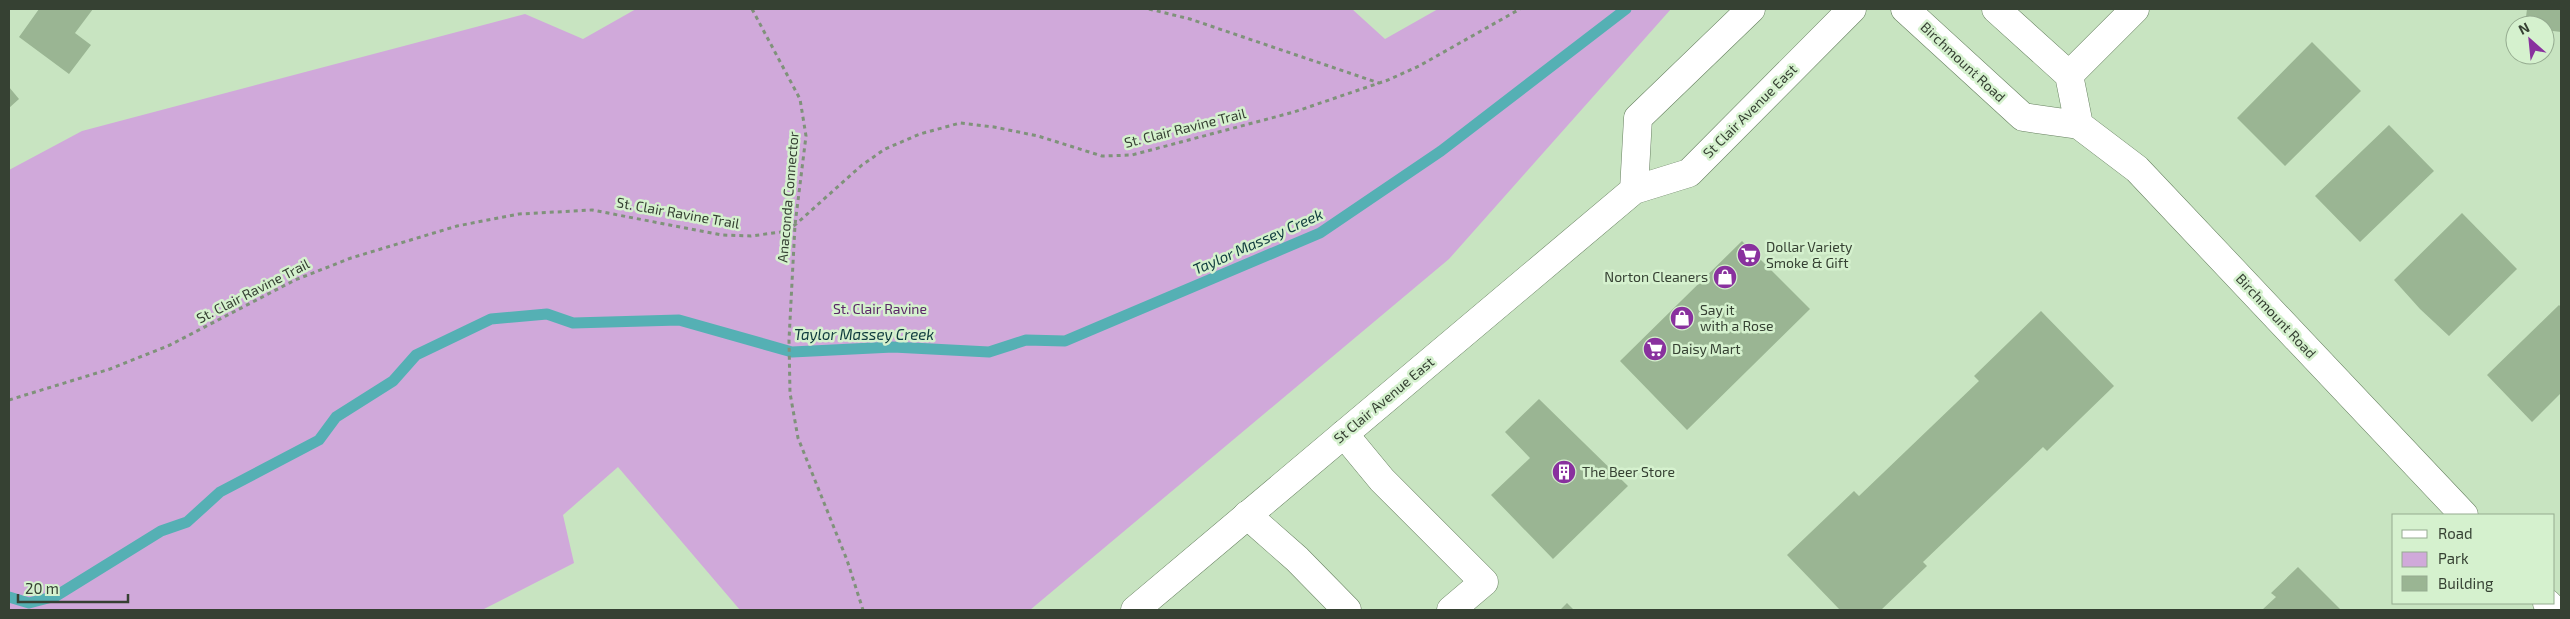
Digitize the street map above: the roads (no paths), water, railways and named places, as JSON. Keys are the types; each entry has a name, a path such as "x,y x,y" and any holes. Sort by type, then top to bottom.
{"main road":[{"path":"1634,190 1638,118 1751,9"},
{"name":"St Clair Avenue East","path":"1135,610 1634,190 1689,173 1852,9"},
{"name":"Birchmount Road","path":"1905,9 2023,117 2079,126 2137,169 2463,514"},
{"path":"1996,9 2069,75 2079,126"},
{"path":"2069,75 2135,9"},
{"path":"1344,434 1382,480 1484,582 1452,610"},
{"path":"1247,515 1297,558 1347,610"}],"waterway":[{"name":"Taylor Massey Creek","path":"9,597 29,603 56,596 161,531 187,522 220,492 319,440 336,417 393,381 416,355 491,319 547,314 573,323 679,320 792,352 893,347 989,352 1026,340 1065,341 1320,233 1441,151 1626,9"}],"place":[{"name":"Dollar Variety Smoke & Gift","path":"1749,255"},
{"name":"Norton Cleaners","path":"1725,277"},
{"name":"Say it with a Rose","path":"1682,318"},
{"name":"Daisy Mart","path":"1655,349"},
{"name":"The Beer Store","path":"1564,472"}],"park label":[{"name":"St. Clair Ravine","path":"880,309"}]}
